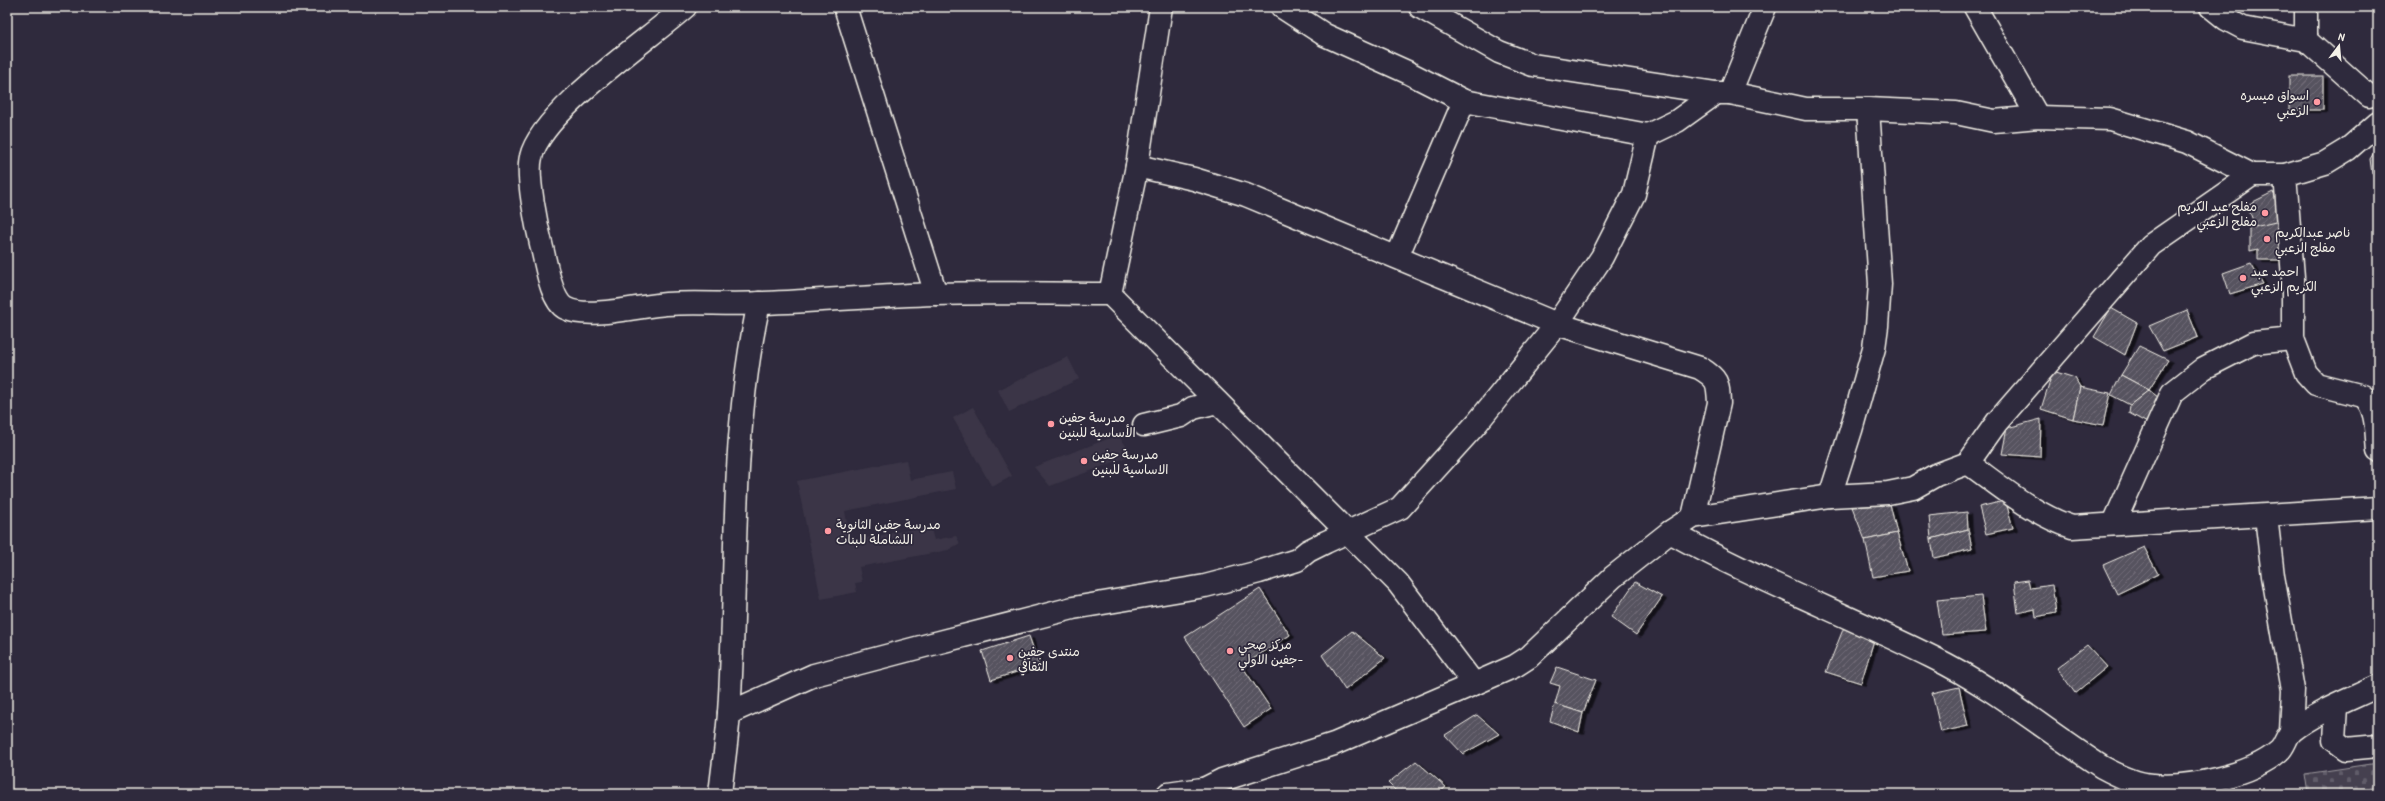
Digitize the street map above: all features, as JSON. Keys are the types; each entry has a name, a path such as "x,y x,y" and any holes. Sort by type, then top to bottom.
{"street":[{"path":"685,7 656,32 597,78 556,117 536,141 530,159 532,189 540,242 558,302 565,308 590,312 682,303 759,303 936,294 1110,294 1398,583 1474,684"},
{"path":"845,7 936,294"},
{"path":"1110,294 1136,166 1161,7"},
{"path":"1282,7 1325,35 1406,72 1464,101 1648,135 1677,121 1723,93 1765,7"},
{"path":"1420,7 1498,52 1533,65 1723,93 1806,110 1868,109 1956,113 1994,121 2038,117 2110,119 2139,126 2187,142 2252,175 2285,175 2325,163 2348,149 2378,123 2373,121 2366,108 2373,95 2306,40 2243,28 2226,19 2211,7"},
{"path":"1975,7 2038,117"},
{"path":"2306,7 2306,40"},
{"path":"1397,257 1464,101"},
{"path":"1830,496 1851,430 1874,348 1877,326 1880,284 1868,109"},
{"path":"729,713 814,676 928,644 1073,608 1205,586 1259,572 1297,560 1308,551 1400,508 1476,422 1557,324 1602,257 1622,222 1634,194 1648,135"},
{"path":"1136,166 1194,179 1246,195 1557,324 1700,368 1714,377 1718,387 1719,403 1693,517"},
{"path":"1168,794 1198,792 1236,775 1334,744 1515,666 1529,657 1613,577 1670,532 1693,517 1830,496 1888,493 1913,488 1936,475 1968,463 1997,422 2151,245 2252,175"},
{"path":"2285,175 2293,277 2293,339 2306,373 2316,384 2363,396 2368,400 2373,410 2378,451"},
{"path":"720,794 729,713 734,530 743,394 748,357 759,303"},
{"path":"2114,523 2172,393 2204,368 2253,344 2293,339"},
{"path":"1144,425 1180,416 1194,408 1218,402"},
{"path":"1968,463 2023,502 2055,522 2072,526 2266,516 2378,508"},
{"path":"2266,516 2273,576 2293,690 2291,732"},
{"path":"1670,532 1711,554 1790,592 1932,657 1967,676 2102,767 2134,781 2151,785 2170,786 2232,774 2258,764 2280,750 2291,732 2336,706 2378,686"},
{"path":"2336,706 2334,740 2346,749 2378,746"}],"shaded area":[{"path":"1068,357 1079,379 1009,412 998,390"},
{"path":"973,407 1012,476 992,487 953,418"},
{"name":"مدرسة جفين الاساسية للبنين","path":"1118,435 1133,455 1050,486 1034,467"},
{"name":"مدرسة جفين الثانوية اللشاملة للبنات","path":"906,460 910,480 952,472 956,489 845,511 850,541 930,526 934,540 956,536 960,543 948,550 859,567 862,582 855,583 857,592 821,599 797,481"}],"green space":[{"path":"2378,763 2378,794 2308,794 2305,774"}],"building":[{"path":"2289,76 2323,76 2323,110 2289,110"},
{"path":"2378,146 2378,173 2372,174 2370,159"},
{"name":"مفلح عبد الكريم مفلح الزعبي","path":"2273,192 2284,220 2256,228 2247,205"},
{"name":"ناصر عبدالكريم مفلج الزعبي","path":"2284,220 2283,260 2258,260 2258,249 2250,251 2250,228"},
{"name":"احمد عبد الكريم الزعبي","path":"2251,263 2263,284 2230,294 2223,273"},
{"path":"2111,308 2137,323 2125,355 2094,337"},
{"path":"2187,310 2198,337 2163,351 2149,326"},
{"path":"2139,346 2168,360 2149,390 2121,375"},
{"path":"2053,371 2075,378 2080,387 2073,419 2041,409"},
{"path":"2121,375 2149,390 2130,405 2111,395"},
{"path":"2080,387 2110,393 2103,425 2073,419"},
{"path":"2149,390 2164,402 2151,425 2129,413 2130,405"},
{"path":"2041,419 2040,457 2002,454 2007,428"},
{"path":"2012,499 2007,506 2013,528 1986,534 1979,507"},
{"path":"1890,504 1897,533 1865,540 1852,507"},
{"path":"1967,512 1968,529 1931,539 1929,516"},
{"path":"1968,529 1972,549 1934,558 1931,539"},
{"path":"1897,533 1908,571 1873,577 1865,540"},
{"path":"2144,547 2158,574 2117,594 2103,565"},
{"path":"2028,580 2030,588 2052,585 2056,613 2036,617 2035,609 2018,613 2014,582"},
{"path":"1635,582 1662,597 1636,635 1611,617"},
{"name":"مركز صحي جفين الاولي-","path":"1260,589 1290,635 1242,666 1271,709 1244,727 1185,637"},
{"path":"1981,596 1986,632 1942,635 1937,600"},
{"path":"1844,627 1874,640 1861,683 1826,672"},
{"path":"1352,631 1385,658 1345,690 1322,655"},
{"name":"منتدى جفين الثقافي","path":"1029,636 1039,665 991,680 982,651"},
{"path":"2087,645 2107,667 2075,693 2057,668"},
{"path":"1557,667 1596,680 1583,713 1555,704 1560,686 1550,683"},
{"path":"1959,687 1968,726 1941,732 1932,693"},
{"path":"1555,704 1583,713 1579,732 1550,721"},
{"path":"1477,715 1499,734 1463,754 1445,735"},
{"path":"1416,761 1446,787 1438,794 1399,794 1388,783"}],"place":[{"name":"اسواق ميسره الزعبي","path":"2317,102"},
{"name":"مفلح عبد الكريم مفلح الزعبي","path":"2265,213"},
{"name":"ناصر عبدالكريم مفلج الزعبي","path":"2267,239"},
{"name":"احمد عبد الكريم الزعبي","path":"2243,278"},
{"name":"مدرسة جفين الأساسية للبنين","path":"1051,424"},
{"name":"مدرسة جفين الاساسية للبنين","path":"1084,461"},
{"name":"مدرسة جفين الثانوية اللشاملة للبنات","path":"828,531"},
{"name":"مركز صحي جفين الاولي-","path":"1230,651"},
{"name":"منتدى جفين الثقافي","path":"1010,658"}]}
